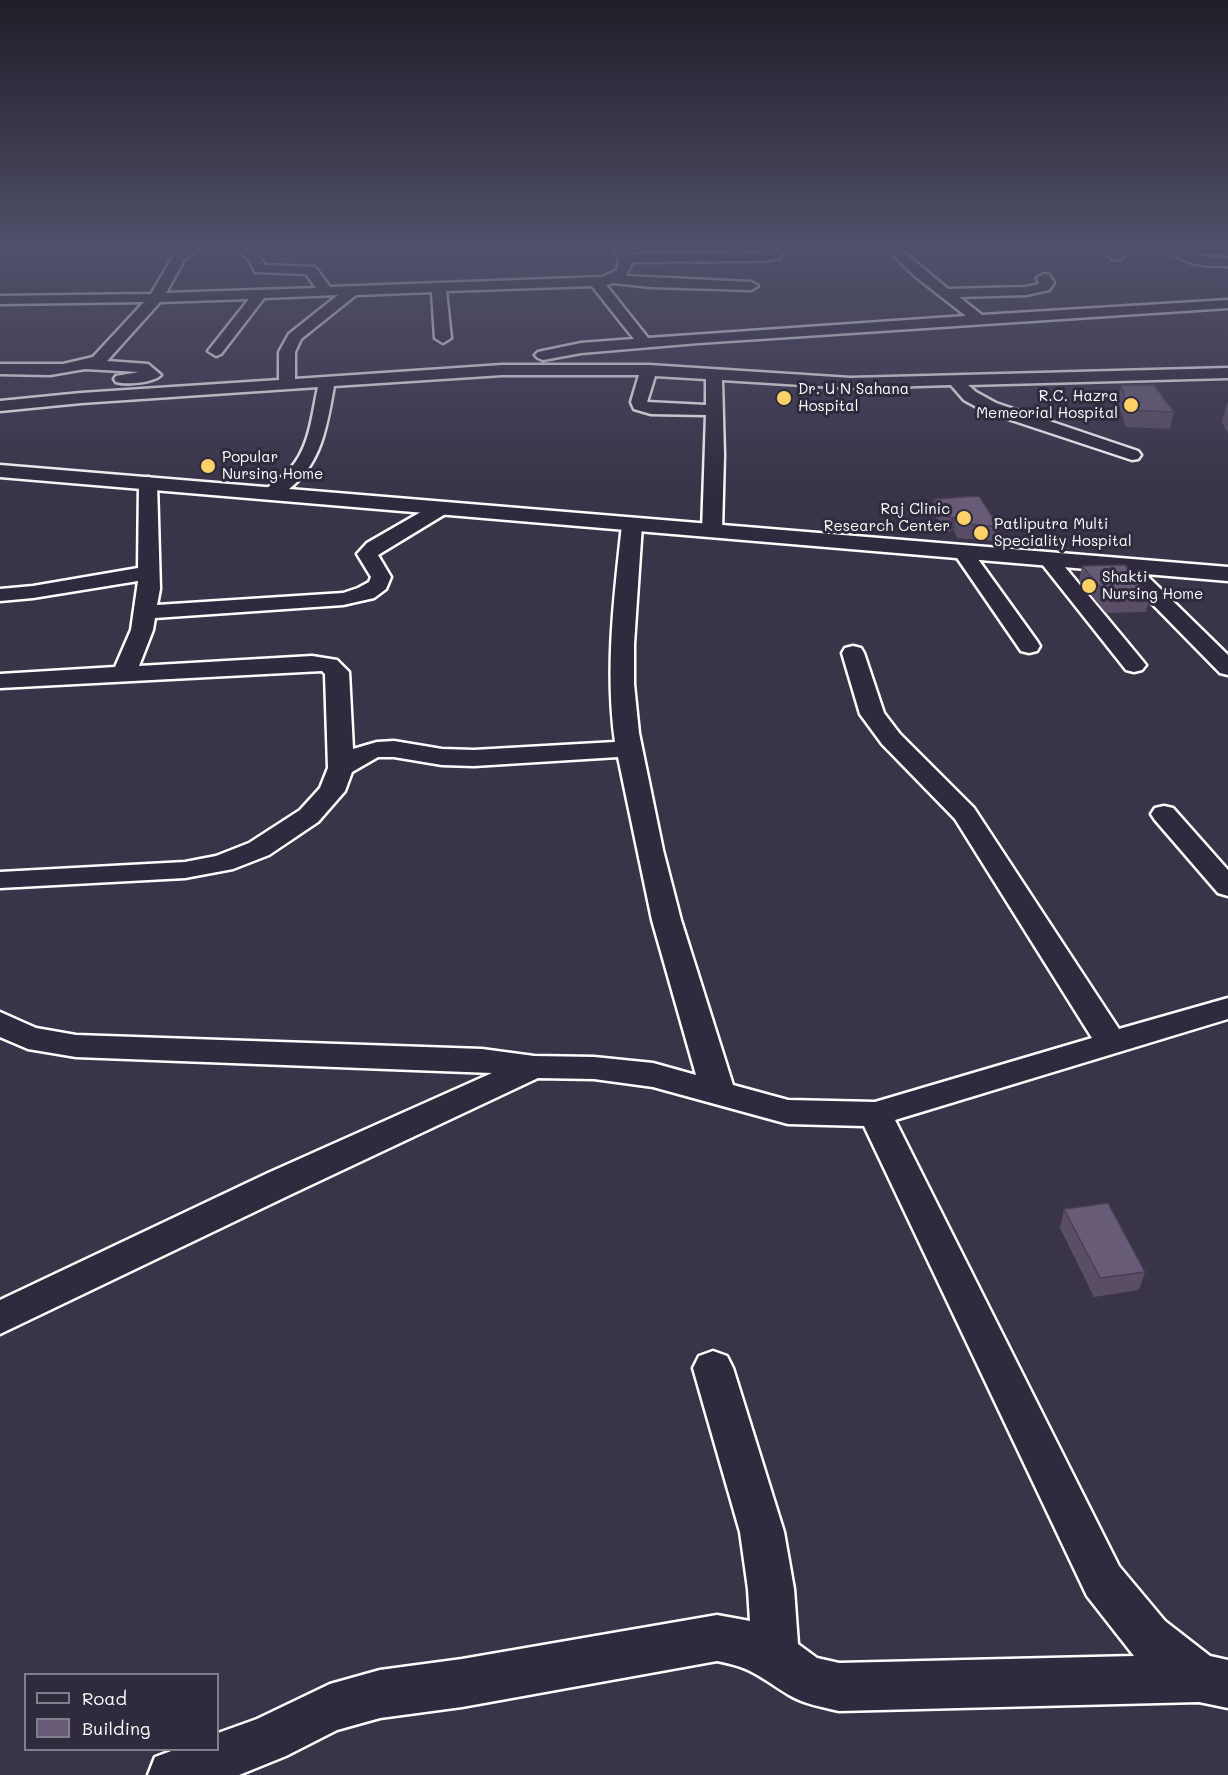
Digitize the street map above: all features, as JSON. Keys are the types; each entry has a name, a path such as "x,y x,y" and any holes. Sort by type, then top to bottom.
{"main road":[{"path":"0,471 1228,574"}],"street":[{"path":"87,365 99,360 125,332"},
{"path":"216,351 231,332"},
{"path":"287,384 287,352 294,337 301,332"},
{"path":"443,332 443,338"},
{"path":"636,332 644,342"},
{"path":"502,370 510,364 581,348 798,332"},
{"path":"0,369 63,369 87,365 142,368 153,375 11,386"},
{"path":"0,406 287,384 569,368 649,370 850,383 1228,373"},
{"path":"649,370 640,405 651,409 715,410"},
{"path":"712,531 714,376"},
{"path":"122,379 134,382 142,394"},
{"path":"956,381 970,396 990,408 1132,454"},
{"path":"271,494 297,472 308,457 315,441 327,382"},
{"path":"124,675 142,630 149,589 148,483"},
{"path":"145,612 305,603 344,599 366,593 379,585 381,577 367,554 374,547 440,509"},
{"path":"632,525 623,610 622,685 629,749 652,865 688,1002 719,1094"},
{"path":"963,552 1029,646"},
{"path":"1048,559 1134,665"},
{"path":"1126,566 1228,668"},
{"path":"0,595 33,592 148,573"},
{"path":"853,653 872,714 891,739 965,814 1111,1042"},
{"path":"0,681 312,663 329,665 337,672 341,768 332,791 309,816 259,849 223,863 185,870 0,880"},
{"path":"341,768 362,754 377,750 394,749 442,757 474,758 629,749"},
{"path":"1164,814 1228,886"},
{"path":"0,1023 14,1043 437,1058 482,1060 534,1067 594,1068 653,1075 788,1112 875,1114 1228,1008"},
{"path":"0,1318 238,1203 534,1067"},
{"path":"875,1114 1104,1581 1148,1637 1214,1681"},
{"path":"713,1368 762,1532 771,1589 775,1657"},
{"path":"173,1775 269,1739 330,1708 380,1694 462,1683 717,1638 746,1643 775,1657 807,1679 839,1687 1214,1681"}],"building":[{"path":"1121,385 1154,385 1174,412 1129,410"},
{"path":"979,496 999,527 959,523 956,517 951,518 934,499"},
{"path":"1125,565 1150,597 1110,598 1082,566"},
{"path":"1108,1203 1145,1272 1100,1278 1064,1209"}],"place":[{"name":"Dr. U N Sahana Hospital","path":"784,398"},
{"name":"R.C. Hazra Memeorial Hospital","path":"1131,405"},
{"name":"Popular Nursing Home","path":"208,466"},
{"name":"Raj Clinic Research Center","path":"964,518"},
{"name":"Patliputra Multi Speciality Hospital","path":"981,533"},
{"name":"Shakti Nursing Home","path":"1089,586"}]}
